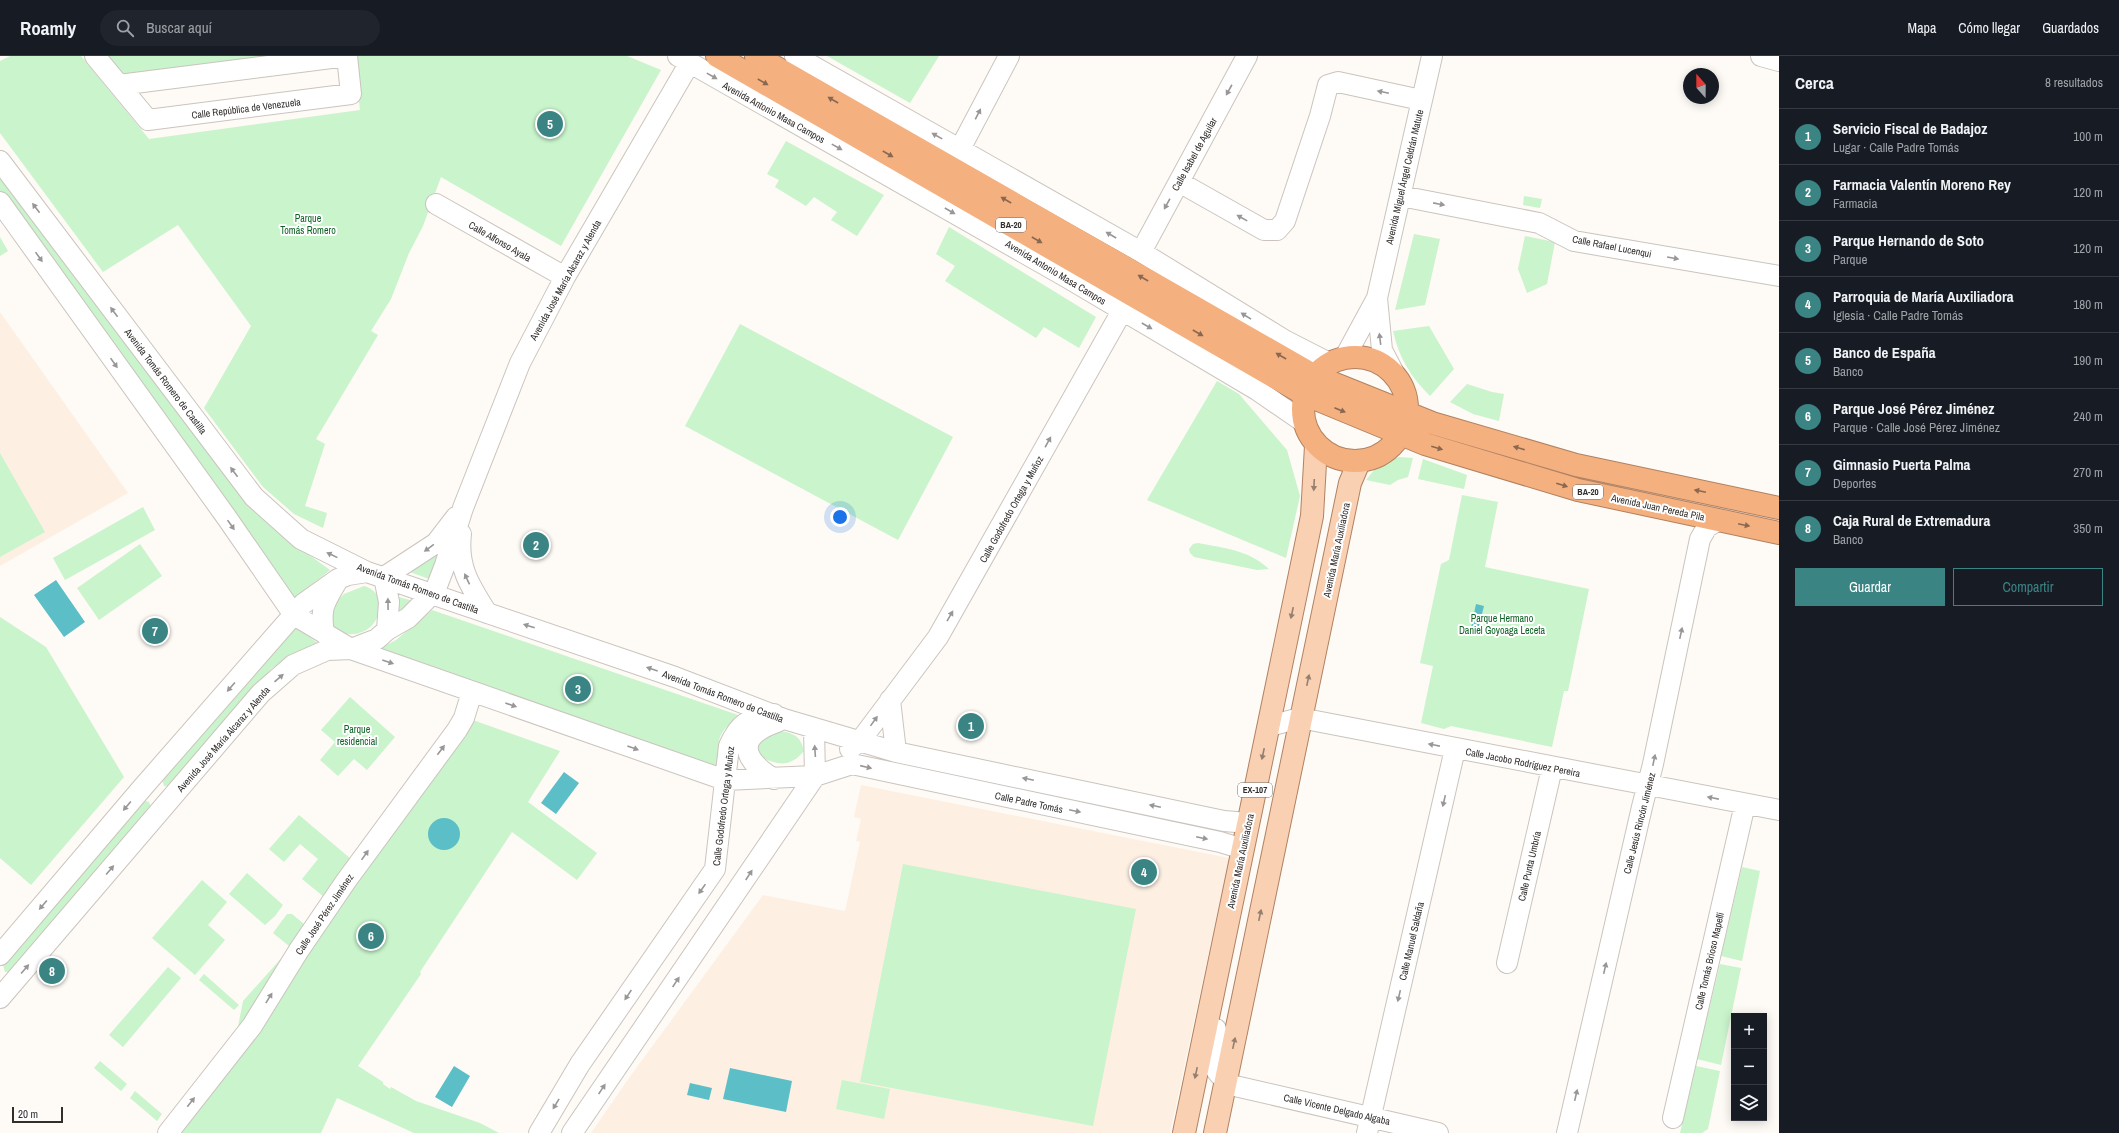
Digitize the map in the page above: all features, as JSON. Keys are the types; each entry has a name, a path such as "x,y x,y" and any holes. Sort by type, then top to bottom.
{"highway":[{"name":"Avenida Antonio Masa Campos","path":"717,56 1323,372"},
{"name":"BA-20","path":"756,56 1323,372 1408,414 1432,423 1576,465 1779,508"},
{"path":"1362,355 1380,362 1394,375 1405,392 1408,414 1400,435 1389,450 1375,458 1359,462 1335,458 1316,446 1307,433 1302,411 1323,372 1362,355"},
{"name":"BA-20","path":"1323,372 1400,435"},
{"name":"Avenida Juan Pereda Pila","path":"1400,435 1425,444 1578,490 1779,533"}],"main road":[{"name":"Avenida María Auxiliadora","path":"1184,1133 1312,516 1316,446"},
{"name":"Avenida María Auxiliadora","path":"1215,1133 1230,1083 1300,718 1350,483 1359,462"}],"street":[{"name":"Calle República de Venezuela","path":"95,56 119,85 148,120 351,94 347,56 119,85"},
{"path":"795,56 1141,252 1286,341 1323,372 1377,298"},
{"path":"960,149 1009,56"},
{"name":"Calle Isabel de Aguilar","path":"1141,252 1248,56"},
{"name":"Avenida Miguel Ángel Celdrán Matute","path":"1377,298 1432,56"},
{"path":"1761,56 1779,61"},
{"name":"Avenida José María Alcaraz y Alenda","path":"3,988 168,802 261,693 293,665 327,650 351,649 377,639 387,630 408,618 435,591 463,508 520,363 565,277 684,60"},
{"name":"Avenida Antonio Masa Campos","path":"684,60 1061,274 1122,312 1257,390 1305,423"},
{"path":"1179,182 1264,230 1277,230 1285,220 1320,116 1326,89 1329,84 1338,82 1421,100"},
{"name":"Avenida Tomás Romero de Castilla","path":"0,161 254,497 301,539 376,574 431,594 661,672 814,729 860,741"},
{"name":"Calle Rafael Lucenqui","path":"1401,196 1539,223 1574,241 1779,276"},
{"path":"0,202 227,518 294,615 351,649 725,780 815,776 814,729"},
{"name":"Calle Alfonso Ayala","path":"436,204 565,277"},
{"path":"1377,298 1382,350 1394,375"},
{"name":"Calle Godofredo Ortega y Muñoz","path":"572,1133 815,776 860,741 938,638 1122,312"},
{"name":"Avenida José María Alcaraz y Alenda","path":"0,956 146,784 303,604 338,579 348,575 376,574 436,543 463,508"},
{"name":"Avenida José María Alcaraz y Alenda","path":"463,508 460,540 463,571 487,613"},
{"name":"Calle Jesús Rincón Jiménez","path":"1567,1133 1648,786 1700,540 1707,527 1719,520"},
{"path":"376,574 389,602 387,630"},
{"path":"324,633 321,618 325,601 338,579"},
{"name":"Calle José Pérez Jiménez","path":"168,1133 252,1026 300,950 346,882 457,730 464,718 472,692"},
{"path":"890,700 896,752"},
{"path":"774,779 761,771 754,763 748,751 748,742 755,732 779,717"},
{"name":"Calle Godofredo Ortega y Muñoz","path":"539,1133 580,1064 715,869 729,746 736,730 752,719 779,717"},
{"name":"Calle Jacobo Rodríguez Pereira","path":"1269,726 1300,718 1552,768 1779,810"},
{"path":"860,741 896,752 1224,821 1248,823"},
{"name":"Calle Manuel Saldaña","path":"1369,1125 1456,749"},
{"name":"Calle Padre Tomás","path":"815,776 852,764 1220,842 1243,849"},
{"name":"Calle Punta Umbría","path":"1507,963 1552,768"},
{"path":"146,784 168,802"},
{"name":"Calle Tomás Brioso Mapelli","path":"1673,1118 1745,804"},
{"path":"1226,933 1233,946 1211,1054 1214,1068 1230,1083"},
{"path":"669,935 689,952 689,963"},
{"name":"Calle Vicente Delgado Algaba","path":"1230,1083 1369,1125 1438,1133"}],"shaded area":[{"path":"0,312 128,493 0,566"},
{"path":"861,785 1229,858 1170,1133 591,1133 629,1078 763,895 845,911 860,842 856,841 861,819 854,817"}],"green space":[{"name":"Parque Tomás Romero","path":"10,56 81,56 149,139 360,110 354,56 627,56 661,70 561,246 441,177 423,226 409,253 391,299 371,331 378,335 316,439 325,444 305,506 327,513 323,528 294,514 263,487 204,408 251,326 178,225 103,272 0,133 0,61"},
{"path":"108,56 273,56 124,75"},
{"path":"827,56 939,56 910,103"},
{"path":"786,141 884,195 857,236 831,220 837,212 814,197 806,206 775,187 779,180 767,174"},
{"path":"0,175 249,506 287,539 330,570 294,599 260,557 0,192"},
{"path":"1524,196 1542,199 1540,208 1523,205"},
{"path":"949,227 1096,317 1079,348 1044,327 1036,338 945,281 955,266 936,254"},
{"path":"1414,234 1440,239 1425,305 1395,310"},
{"path":"1525,236 1555,242 1547,284 1527,293 1518,269"},
{"path":"0,237 8,251 0,256"},
{"path":"740,324 953,437 898,540 685,426"},
{"path":"1429,326 1454,369 1430,396 1417,382 1402,358 1393,331"},
{"path":"1217,381 1239,394 1287,450 1300,496 1286,558 1147,500"},
{"path":"1467,384 1492,392 1504,394 1499,421 1473,414 1450,402"},
{"path":"0,453 45,532 0,557"},
{"path":"1399,457 1413,458 1408,477 1398,480 1390,485 1366,480 1379,464"},
{"path":"1423,459 1467,475 1464,489 1418,479"},
{"name":"Parque Hermano Daniel Goyoaga Leceta","path":"1462,495 1498,502 1485,567 1589,589 1568,691 1564,691 1552,747 1451,726 1444,729 1421,723 1433,666 1420,663 1441,564 1449,560"},
{"path":"143,507 155,530 65,580 53,558"},
{"path":"1198,543 1227,548 1245,554 1269,569 1257,570 1194,557 1190,553 1189,549 1193,544"},
{"path":"140,544 162,576 99,620 77,588"},
{"path":"441,546 432,580 407,571"},
{"path":"364,586 374,591 379,599 380,609 377,619 370,627 360,633 348,634 333,630 329,609 344,594"},
{"path":"399,597 413,601 397,617"},
{"path":"432,610 741,716 727,726 720,737 718,750 721,766 701,763 379,649 396,640"},
{"path":"0,617 46,647 124,777 31,885 0,858"},
{"path":"292,628 297,628 319,644 285,659 271,669 171,787 164,786 162,779"},
{"name":"Parque residencial","path":"350,697 395,737 367,770 354,759 338,776 320,760 335,742 321,730"},
{"path":"456,714 560,751 528,802 597,853 577,880 512,832 420,972 421,974 358,1066 383,1082 383,1084 390,1089 391,1087 416,1101 480,1123 499,1133 414,1133 337,1098 321,1133 158,1133 183,1099 236,1037 243,1001 287,952 324,897 302,879 318,859 300,844 284,862 269,849 299,815 351,859"},
{"path":"782,731 794,735 801,742 804,751 798,757 787,763 781,763 755,754 760,737 768,732"},
{"path":"142,802 149,802 152,809 11,972 5,972 3,965"},
{"path":"903,864 1136,909 1093,1126 860,1082"},
{"path":"1742,867 1760,871 1742,961 1721,956"},
{"path":"247,873 283,905 275,916 265,925 229,894"},
{"path":"202,880 227,902 208,925 225,940 195,975 152,938"},
{"path":"287,914 292,914 304,924 289,946 273,933"},
{"path":"1720,964 1741,968 1721,1065 1697,1059"},
{"path":"168,967 181,978 123,1047 109,1035"},
{"path":"204,974 239,1005 234,1010 199,980"},
{"path":"100,1061 127,1084 121,1091 94,1068"},
{"path":"1696,1066 1720,1071 1708,1129 1702,1133 1680,1133"},
{"path":"842,1080 890,1089 884,1119 836,1109"},
{"path":"135,1091 162,1114 157,1121 130,1098"}],"water":[{"path":"56,580 85,622 64,637 34,595"},
{"path":"1476,604 1484,606 1477,634 1470,633"},
{"path":"564,772 579,783 556,814 541,803"},
{"path":"444,818 455,823 460,834 455,845 444,850 433,845 428,834 433,823"},
{"path":"454,1066 470,1076 452,1107 435,1097"},
{"path":"730,1068 792,1081 786,1112 723,1099"},
{"path":"690,1083 712,1088 709,1100 687,1095"}],"place":[{"name":"Banco de España","path":"550,124"},
{"name":"Farmacia Valentín Moreno Rey","path":"536,545"},
{"name":"Gimnasio Puerta Palma","path":"155,631"},
{"name":"Parque Hernando de Soto","path":"578,689"},
{"name":"Servicio Fiscal de Badajoz","path":"971,726"},
{"name":"Parroquia de María Auxiliadora","path":"1144,872"},
{"name":"Parque José Pérez Jiménez","path":"371,936"},
{"name":"Caja Rural de Extremadura","path":"52,971"}]}
